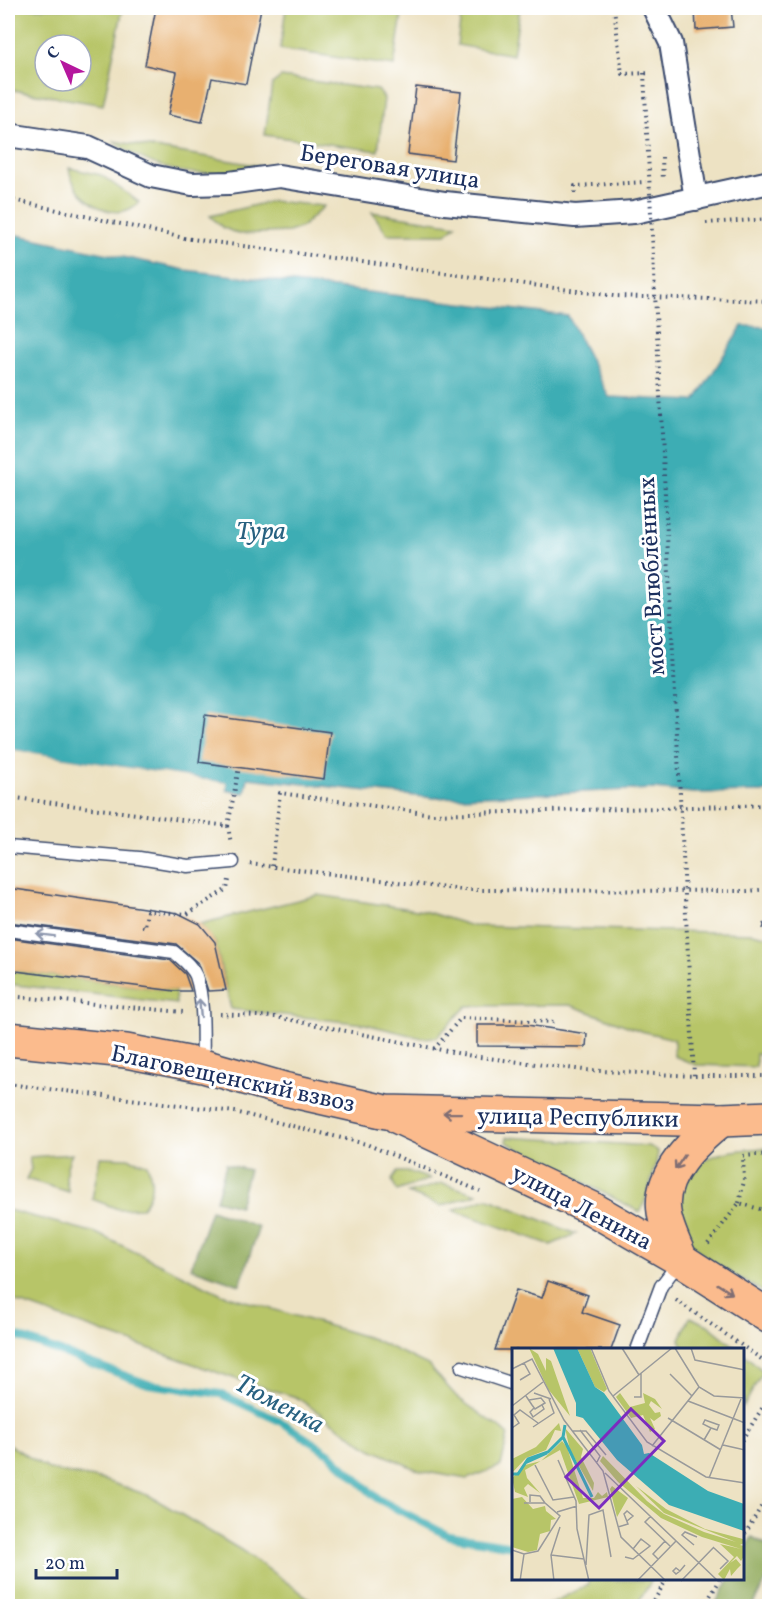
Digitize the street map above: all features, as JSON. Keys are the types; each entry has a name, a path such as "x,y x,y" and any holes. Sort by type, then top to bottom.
{"main road":[{"name":"Благовещенский взвоз","path":"8,1039 126,1051 203,1066 284,1089 386,1112"},
{"name":"улица Республики","path":"386,1112 721,1120 770,1118"},
{"name":"улица Ленина","path":"386,1112 591,1208 695,1252 770,1317"},
{"path":"695,1252 663,1210 668,1183 699,1138 721,1120"}],"street":[{"path":"654,8 671,44 696,199"},
{"name":"Береговая улица","path":"8,135 88,147 151,176 192,184 229,183 279,176 445,203 575,216 634,212 770,182"}],"lane":[{"path":"8,847 139,858 188,866 233,862"},
{"path":"8,930 174,952 187,962 195,975 201,1014 203,1066"},
{"path":"638,1348 661,1286 695,1252"},
{"path":"462,1367 512,1384"}],"path":[{"path":"614,8 622,74 658,72"},
{"name":"мост Влюблённых","path":"644,73 694,1076"},
{"path":"8,200 184,238 603,294 770,301"},
{"path":"134,925 145,927 147,911 187,914 227,889 233,862 228,826 239,767"},
{"path":"272,866 280,793 432,814 770,804"},
{"path":"8,797 228,826"},
{"path":"233,862 463,890 747,891 770,889"},
{"path":"770,922 761,926 770,930"},
{"path":"8,996 201,1014 276,1017 434,1049 584,1070 694,1076 769,1076 767,1060 770,1059"},
{"path":"434,1049 461,1018 556,1022"},
{"path":"8,1084 235,1112 366,1144 483,1192"},
{"path":"695,1252 739,1203 744,1181 743,1156 770,1154"},
{"path":"739,1203 770,1212"},
{"path":"661,1286 674,1299 770,1365"},
{"path":"744,1437 770,1396"},
{"path":"744,1536 770,1492"},
{"path":"651,1606 665,1581"},
{"path":"704,1606 719,1581"}],"green space":[{"path":"8,8 123,8 103,105 8,89"},
{"path":"286,8 403,8 394,66 280,49"},
{"path":"462,8 520,8 513,55 457,45"},
{"path":"281,77 378,90 384,98 378,151 265,135 272,84"},
{"path":"113,141 261,166 220,173 184,172 149,162"},
{"path":"69,168 101,175 139,202 129,209 118,212 96,206 78,189"},
{"path":"272,201 324,206 302,227 289,232 238,234 222,227 210,216"},
{"path":"372,212 456,225 446,234 387,234"},
{"path":"318,895 424,911 472,926 753,933 769,937 769,1053 756,1054 756,1067 696,1065 674,1056 674,1039 641,1031 570,1005 467,1006 437,1037 422,1038 365,1024 231,1009 215,942 200,924"},
{"path":"8,970 175,991 176,1004 8,984"},
{"path":"507,1137 649,1146 658,1151 651,1182 640,1212 506,1142"},
{"path":"769,1148 769,1296 722,1268 696,1249 683,1230 679,1208 681,1189 688,1175 697,1165 722,1153"},
{"path":"72,1154 66,1173 69,1192 26,1179 31,1169 29,1157"},
{"path":"100,1157 128,1158 147,1164 151,1176 151,1187 142,1208 118,1209 92,1199"},
{"path":"226,1164 249,1170 239,1206 216,1200"},
{"path":"397,1172 410,1172 430,1179 397,1191 392,1180"},
{"path":"442,1183 477,1194 441,1206 408,1193"},
{"path":"487,1198 576,1234 551,1245 453,1210"},
{"path":"8,1210 96,1233 222,1294 373,1339 428,1365 457,1397 508,1434 501,1466 467,1479 420,1471 371,1449 296,1397 236,1379 8,1299"},
{"path":"211,1210 259,1227 240,1285 191,1268"},
{"path":"690,1317 708,1325 737,1348 683,1348 680,1339"},
{"path":"744,1354 763,1371 744,1406"},
{"path":"8,1444 50,1470 104,1480 150,1496 241,1550 320,1606 8,1606"},
{"path":"752,1537 769,1546 769,1576 752,1606 714,1606 728,1581 744,1581 744,1552"},
{"path":"590,1581 651,1581 636,1606 545,1606 588,1585"}],"water":[{"name":"Тура","path":"8,233 185,270 568,316 609,397 695,401 742,326 769,327 769,792 693,793 654,789 434,798 248,778 245,793 226,790 227,783 8,749"}],"pier":[{"path":"8,749 227,783 226,790 224,786 8,752"}],"building":[{"path":"156,8 261,8 246,84 212,78 202,122 168,115 177,72 145,65"},
{"path":"695,8 731,8 733,27 696,30"},
{"path":"416,87 461,92 453,160 408,154"},
{"path":"205,715 330,732 324,779 199,762"},
{"path":"8,888 178,913 200,924 215,942 226,990 208,991 199,964 176,944 8,922"},
{"path":"8,938 170,960 185,974 191,991 175,991 8,970"},
{"path":"477,1025 527,1025 587,1034 586,1047 477,1046"},
{"path":"548,1281 588,1295 582,1312 620,1325 612,1348 495,1350 516,1290 542,1298"}],"waterway":[{"name":"Тюменка","path":"8,1333 148,1384 221,1394 280,1421 330,1454 378,1499 449,1536 512,1546"}]}
